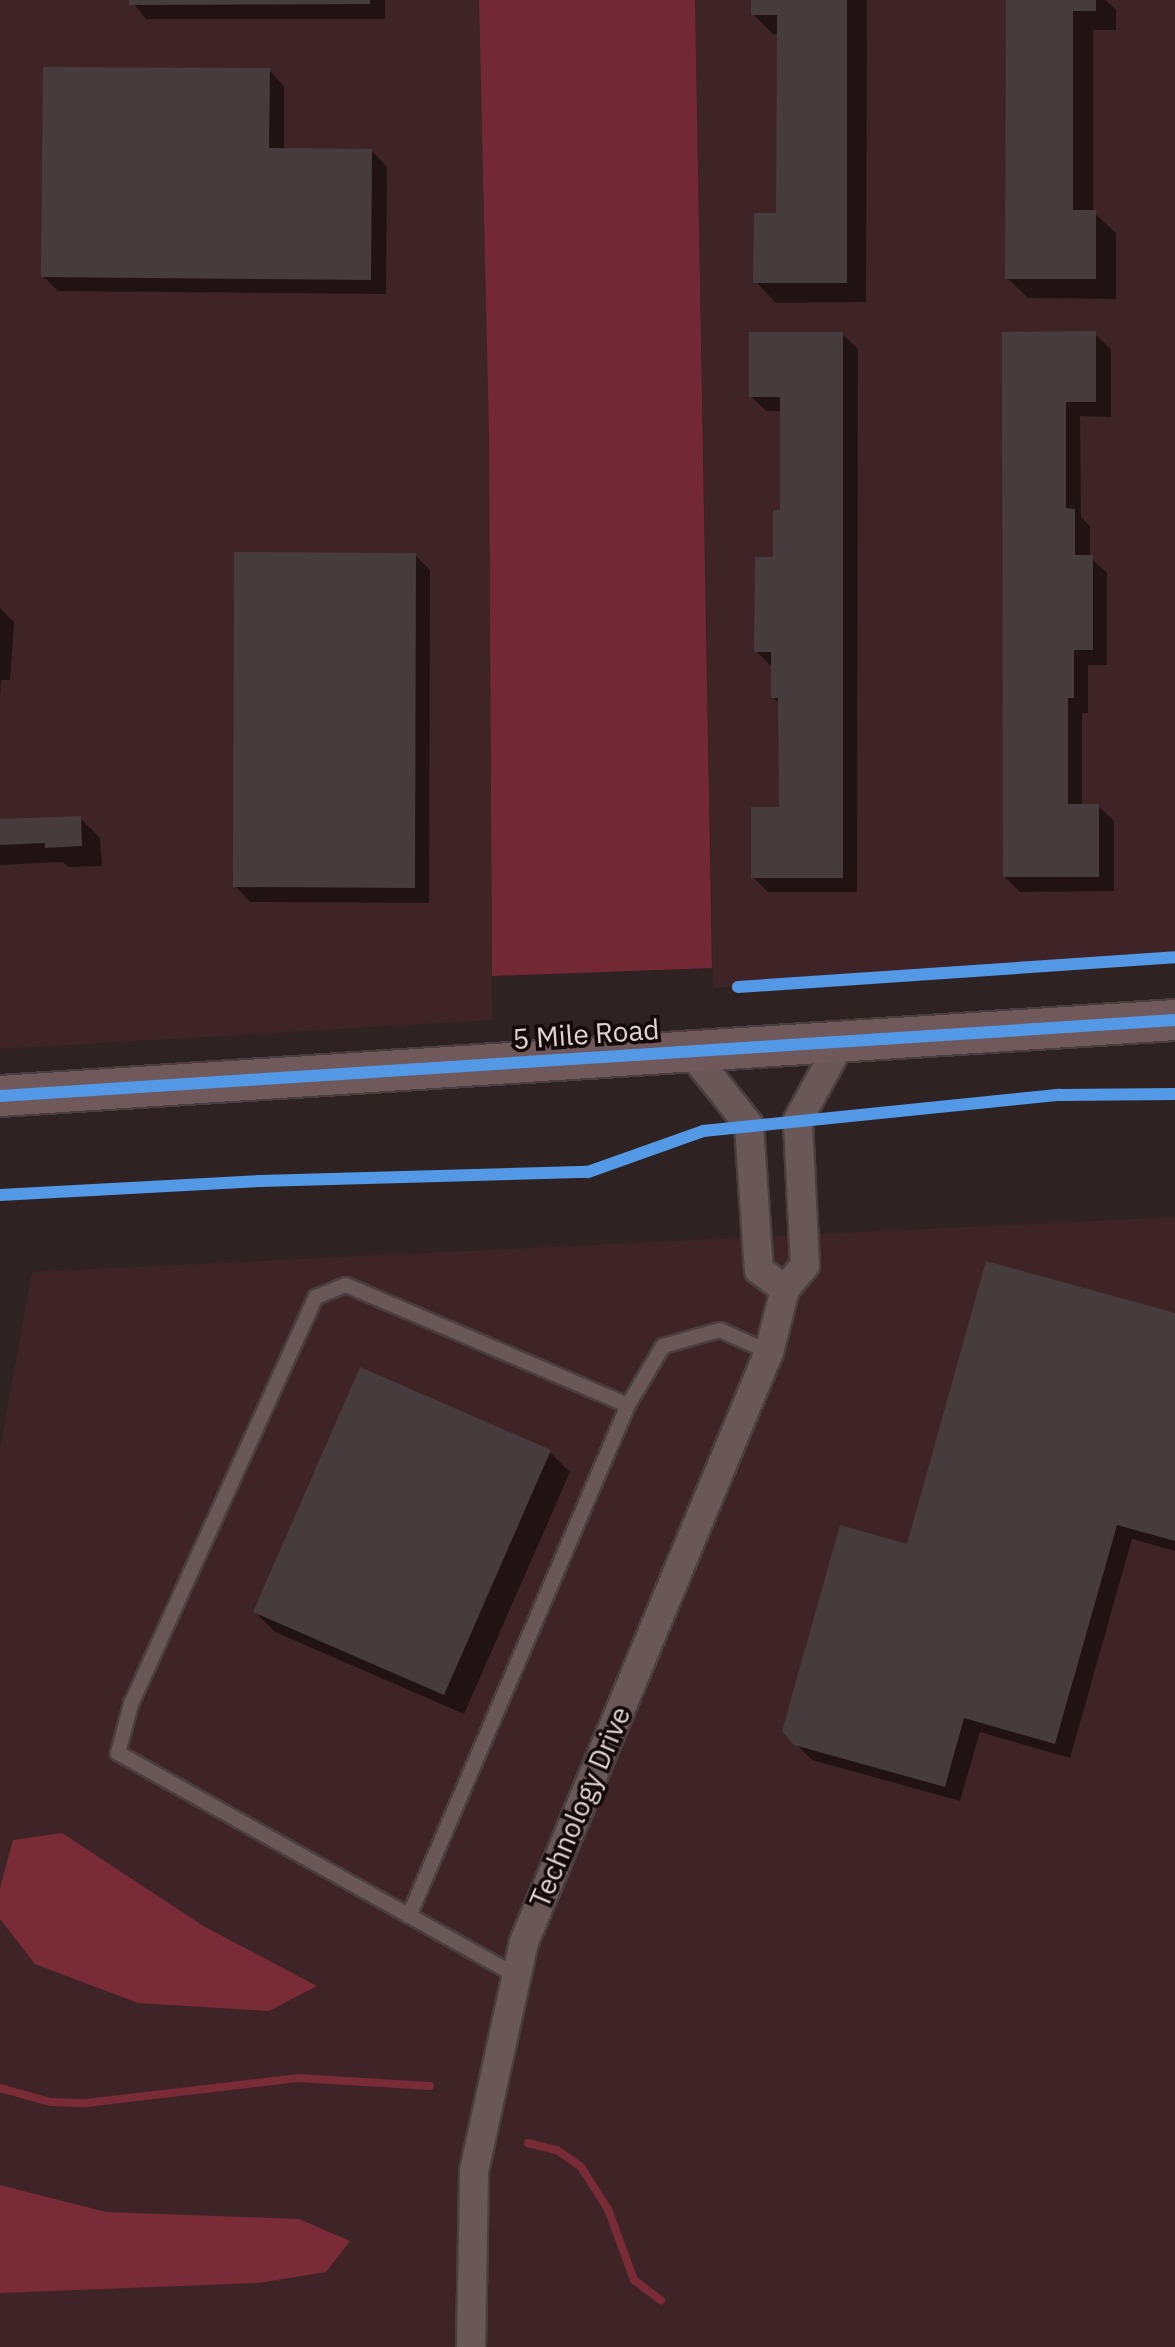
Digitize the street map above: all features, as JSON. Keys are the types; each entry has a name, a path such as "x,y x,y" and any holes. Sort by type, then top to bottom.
{"street":[{"name":"5 Mile Road","path":"0,1096 1175,1020"},
{"name":"Technology Drive","path":"471,2347 474,2171 524,1942 769,1352 785,1289 805,1265 798,1120 841,1042"},
{"path":"691,1052 749,1125 759,1270 785,1289"}],"lane":[{"path":"517,1976 118,1753 131,1704 316,1297 346,1285 628,1405"},
{"path":"409,1916 628,1405 663,1346 720,1330 769,1352"}],"shaded area":[{"path":"0,0 479,0 489,436 492,1020 0,1049"},
{"path":"479,0 695,0 712,968 492,976 489,436"},
{"path":"695,0 1175,0 1175,957 713,988"},
{"path":"1175,1217 1175,2347 0,2347 0,1448 32,1272"},
{"path":"62,1833 205,1927 317,1986 269,2011 138,2003 35,1964 0,1919 0,1888 13,1840"},
{"path":"0,2185 106,2212 299,2219 350,2241 326,2272 258,2283 0,2293"}],"building":[{"path":"129,0 370,0 370,4 129,5"},
{"path":"751,0 847,0 847,283 753,283 754,213 776,213 777,15 751,15"},
{"path":"1006,0 1096,0 1096,11 1073,11 1073,210 1096,210 1096,279 1005,279"},
{"path":"43,67 270,68 269,148 372,149 371,280 41,277"},
{"path":"1096,331 1096,402 1066,402 1066,508 1075,509 1075,555 1093,555 1093,650 1074,650 1074,698 1068,698 1068,804 1099,804 1099,877 1003,877 1002,332"},
{"path":"749,332 843,332 843,878 751,878 751,807 779,807 778,698 771,698 771,652 754,652 755,557 773,557 773,510 780,510 780,397 749,397"},
{"path":"234,552 416,553 415,888 233,887"},
{"path":"81,816 82,846 45,848 45,843 0,845 0,819"},
{"path":"986,1261 1175,1313 1175,1541 1117,1525 1055,1744 964,1718 945,1787 794,1745 782,1731 840,1525 907,1544"},
{"path":"360,1367 551,1450 444,1695 253,1612"}],"waterway":[{"path":"0,2088 51,2102 86,2103 298,2078 430,2086"},
{"path":"528,2143 557,2150 581,2167 608,2209 634,2280 661,2300"}],"cycle path":[{"path":"738,987 1175,957"},
{"path":"0,1096 1175,1020"},
{"path":"0,1195 260,1181 588,1172 703,1131 1059,1095 1175,1094"}]}
